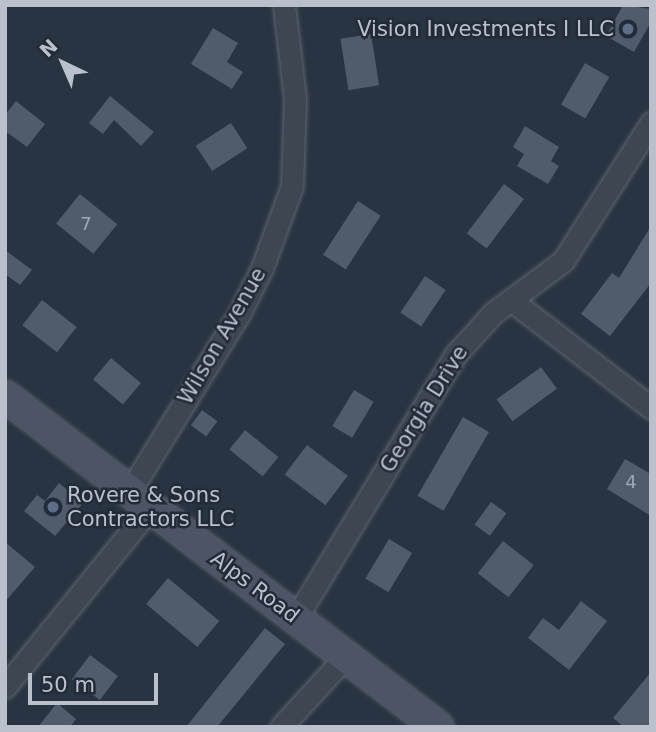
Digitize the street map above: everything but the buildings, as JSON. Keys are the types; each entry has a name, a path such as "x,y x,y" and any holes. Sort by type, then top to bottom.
{"main road":[{"name":"Alps Road","path":"5,396 438,727"}],"street":[{"name":"Wilson Avenue","path":"5,687 140,499 239,314 289,197 295,99 284,5"},
{"name":"Georgia Drive","path":"296,618 456,354 511,300 544,278 575,247 651,123"},
{"path":"511,300 651,408"},
{"path":"282,727 346,656"}],"place":[{"name":"Vision Investments I LLC","path":"628,29"},
{"name":"Rovere & Sons Contractors LLC","path":"53,507"}]}
